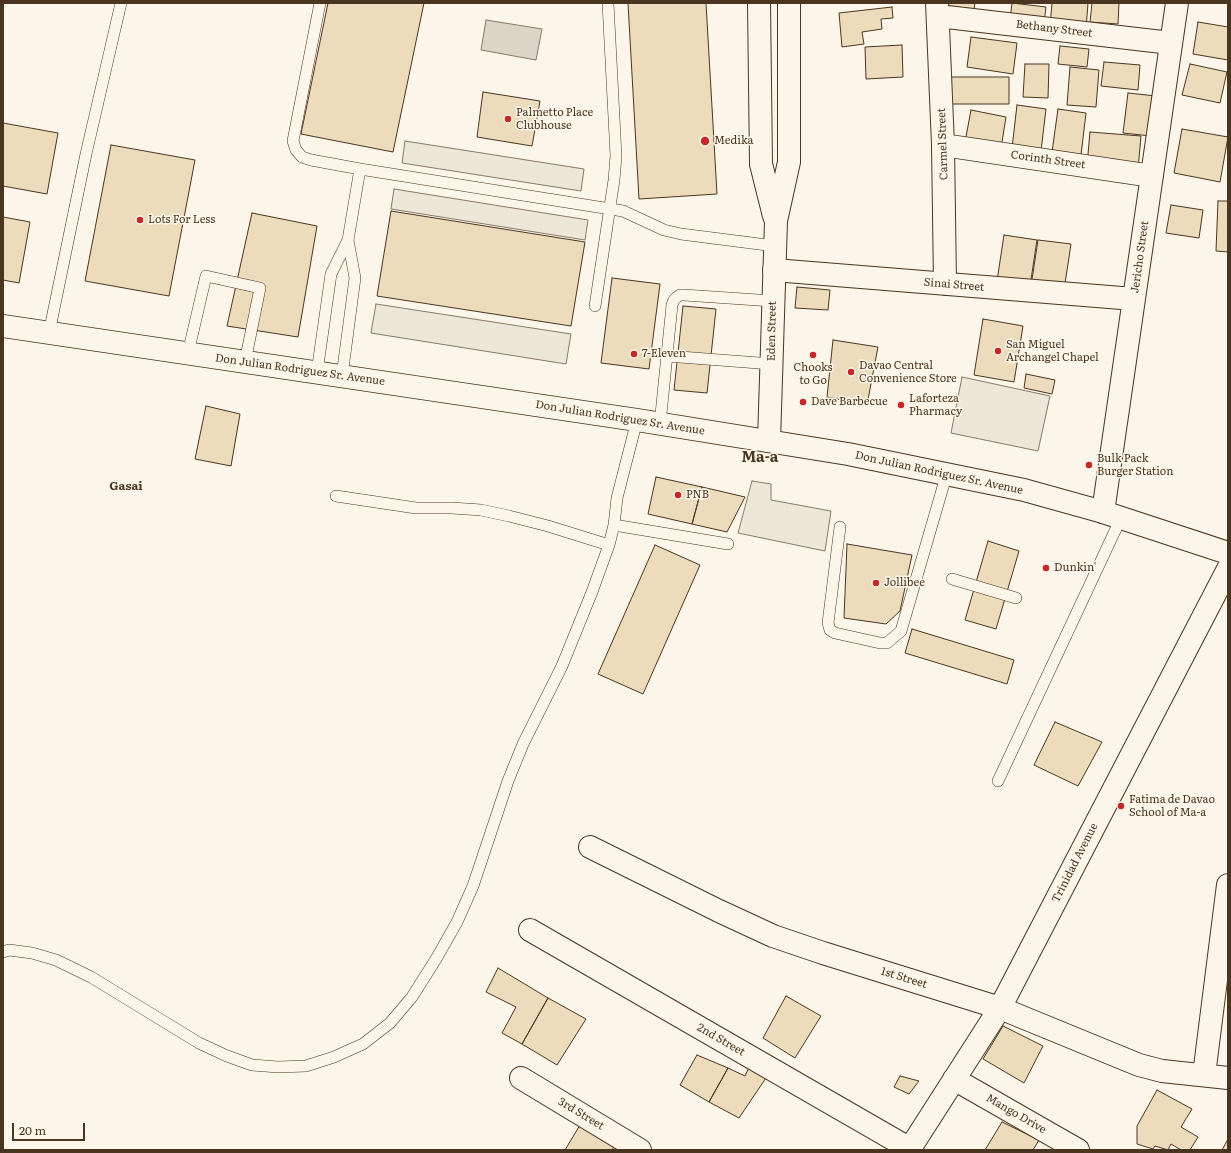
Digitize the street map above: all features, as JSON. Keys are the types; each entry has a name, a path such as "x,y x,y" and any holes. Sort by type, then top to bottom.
{"street":[{"name":"Eden Street","path":"760,3 761,164 776,221"},
{"name":"Eden Street","path":"769,441 776,221 789,162 789,3"},
{"name":"Jericho Street","path":"1112,515 1134,300 1177,3"},
{"name":"Bethany Street","path":"937,9 1171,43"},
{"name":"Carmel Street","path":"937,9 943,145 945,284"},
{"name":"Corinth Street","path":"943,145 1152,176"},
{"name":"Sinai Street","path":"774,270 1134,300"},
{"name":"Don Julian Rodriguez Sr. Avenue","path":"3,326 638,420 848,454 947,473 1024,490 1112,515 1228,553"},
{"name":"Trinidad Avenue","path":"910,1149 1000,1008 1228,569"},
{"name":"1st Street","path":"590,847 773,936 1000,1008 1139,1065 1162,1072 1228,1077"},
{"path":"1204,1075 1228,885"},
{"name":"2nd Street","path":"530,930 910,1149"},
{"name":"3rd Street","path":"521,1078 640,1150"},
{"name":"Mango Drive","path":"954,1079 1078,1150"}],"lane":[{"path":"49,333 86,154 121,3"},
{"path":"320,3 293,142 296,150 302,157 360,169 609,208 623,211 664,230 681,234 775,246"},
{"path":"595,306 614,180 616,156 608,3"},
{"path":"317,372 331,274 348,240 360,169"},
{"path":"342,376 355,278 348,240"},
{"path":"188,353 206,276 260,288 245,362"},
{"path":"660,424 672,305 674,300 680,295 773,301"},
{"path":"667,356 772,364"},
{"path":"3,952 9,950 32,953 56,960 91,977 199,1043 227,1056 252,1065 278,1067 306,1066 334,1058 362,1044 390,1023 412,997 436,959 457,922 473,886 508,781 520,752 562,666 609,545 614,525 617,498 638,420"},
{"path":"840,527 828,623 830,630 835,634 887,643 901,631 947,473"},
{"path":"336,496 416,508 481,510 548,526 609,545"},
{"path":"998,781 1112,515"},
{"path":"614,525 728,544"},
{"path":"952,579 1016,598"}],"shaded area":[{"path":"486,20 542,29 536,60 481,50"},
{"path":"405,141 584,169 581,191 402,163"},
{"path":"394,189 588,220 585,240 391,209"},
{"path":"376,304 571,334 566,364 371,333"},
{"path":"962,377 1050,396 1038,451 951,433"},
{"path":"752,481 771,484 771,500 831,511 825,551 738,533"}],"building":[{"path":"328,3 424,3 393,152 301,134"},
{"path":"628,3 706,3 717,194 639,199"},
{"path":"941,3 975,3 974,9 941,5"},
{"path":"1012,3 1046,7 1044,24 1010,20"},
{"path":"1052,3 1088,3 1086,29 1050,26"},
{"path":"1092,3 1119,3 1118,24 1090,22"},
{"path":"892,7 893,18 881,19 882,29 862,32 864,44 842,47 839,13"},
{"path":"1198,22 1228,27 1228,60 1193,54"},
{"path":"971,37 1017,43 1013,74 967,67"},
{"path":"902,45 903,77 866,79 865,47"},
{"path":"1060,46 1089,49 1087,67 1058,64"},
{"path":"1104,62 1140,65 1138,90 1101,86"},
{"path":"1025,64 1049,64 1048,98 1023,97"},
{"path":"1190,64 1227,72 1220,103 1182,95"},
{"path":"1070,67 1099,70 1096,107 1067,105"},
{"path":"951,77 1009,77 1009,104 951,104"},
{"name":"Palmetto Place Clubhouse","path":"483,92 540,101 532,146 477,137"},
{"path":"1128,93 1156,96 1151,136 1123,133"},
{"path":"1017,105 1046,109 1041,151 1012,148"},
{"path":"1058,109 1086,113 1081,155 1052,152"},
{"path":"971,110 1006,117 1001,148 965,142"},
{"path":"3,123 58,133 47,194 3,186"},
{"path":"1182,129 1228,137 1220,182 1174,173"},
{"path":"1090,132 1141,136 1138,169 1087,165"},
{"name":"Lots For Less","path":"111,145 195,160 169,296 85,281"},
{"path":"1218,201 1228,201 1228,252 1216,251"},
{"path":"1171,205 1203,210 1199,238 1166,233"},
{"path":"391,211 585,242 571,326 377,296"},
{"path":"252,213 317,226 298,337 227,326"},
{"path":"3,217 30,222 19,283 3,280"},
{"path":"1004,235 1037,240 1030,286 997,281"},
{"path":"1038,240 1071,244 1064,290 1031,286"},
{"path":"612,278 660,284 649,369 601,363"},
{"path":"797,287 830,290 828,310 795,308"},
{"path":"683,306 716,309 707,393 674,390"},
{"name":"San Miguel Archangel Chapel","path":"983,319 1023,326 1014,382 974,375"},
{"name":"Davao Central Convenience Store","path":"833,340 878,347 867,405 827,397"},
{"path":"1026,374 1055,380 1052,394 1024,388"},
{"path":"206,406 240,414 231,466 195,459"},
{"path":"656,477 702,487 692,524 648,514"},
{"path":"702,487 745,497 727,532 692,524"},
{"path":"988,541 1019,551 996,629 965,620"},
{"name":"Jollibee","path":"847,544 912,555 900,611 886,624 844,618"},
{"path":"655,545 700,565 643,694 598,674"},
{"path":"912,629 1014,660 1007,684 905,653"},
{"path":"1055,722 1102,742 1078,786 1034,765"},
{"path":"498,968 548,998 522,1044 502,1033 516,1007 486,992"},
{"path":"786,996 821,1016 795,1058 763,1038"},
{"path":"548,998 586,1019 557,1065 522,1044"},
{"path":"1003,1026 1043,1046 1024,1083 983,1059"},
{"path":"697,1055 728,1068 709,1102 680,1085"},
{"path":"752,1061 770,1072 739,1118 709,1102 728,1068 745,1076"},
{"path":"900,1076 919,1081 909,1094 894,1087"},
{"path":"1157,1090 1192,1109 1181,1127 1198,1137 1190,1150 1181,1150 1171,1144 1168,1150 1155,1146 1153,1149 1137,1144 1137,1126"},
{"path":"1002,1122 1039,1140 1033,1150 985,1150"},
{"path":"580,1125 617,1142 612,1150 565,1150"},
{"path":"1228,1139 1228,1150 1222,1150"}],"place":[{"name":"Palmetto Place Clubhouse","path":"508,119"},
{"name":"Medika","path":"705,141"},
{"name":"Lots For Less","path":"140,220"},
{"name":"San Miguel Archangel Chapel","path":"998,351"},
{"name":"7-Eleven","path":"634,354"},
{"name":"Chooks to Go","path":"813,355"},
{"name":"Davao Central Convenience Store","path":"851,372"},
{"name":"Dave Barbecue","path":"803,402"},
{"name":"Laforteza Pharmacy","path":"901,405"},
{"name":"Bulk Pack Burger Station","path":"1089,465"},
{"name":"PNB","path":"678,495"},
{"name":"Dunkin'","path":"1046,568"},
{"name":"Jollibee","path":"876,583"},
{"name":"Fatima de Davao School of Ma-a","path":"1121,806"}],"district":[{"name":"Ma-a","path":"760,458"},
{"name":"Gasai","path":"126,486"}]}
